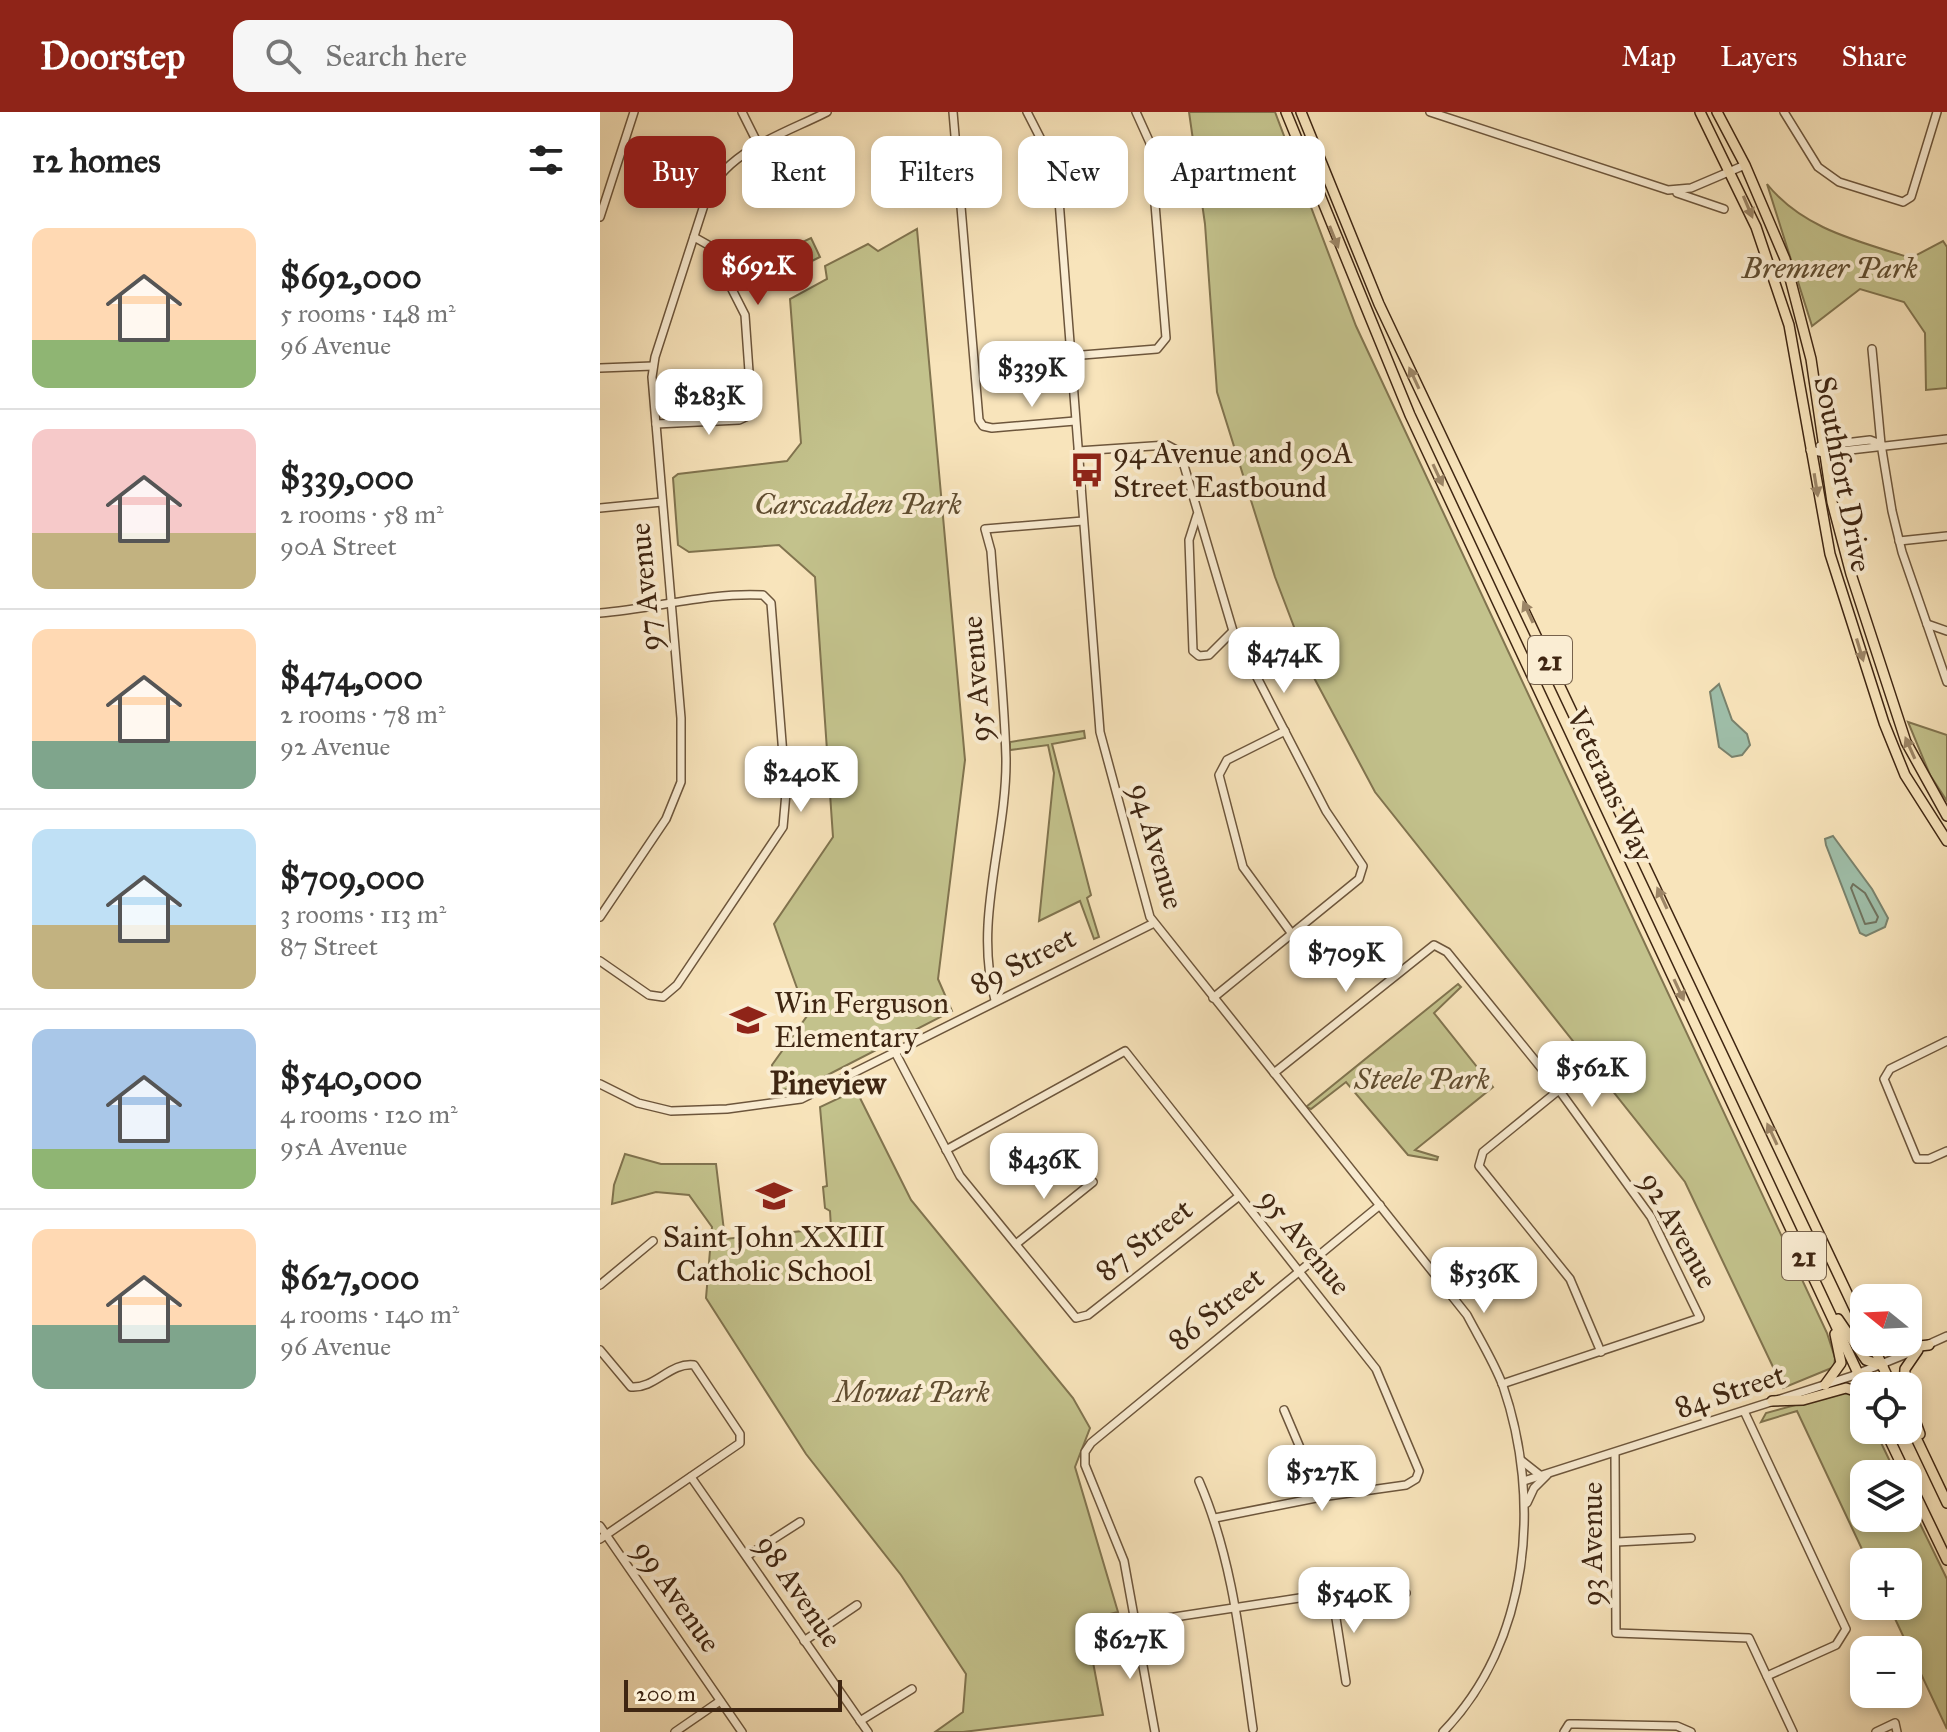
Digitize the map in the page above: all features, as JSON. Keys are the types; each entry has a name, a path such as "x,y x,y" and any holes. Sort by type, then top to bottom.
{"main road":[{"name":"Veterans Way","path":"1286,112 1410,415 1857,1372"},
{"name":"Veterans Way","path":"1301,112 1379,304 1850,1298"},
{"name":"Southfort Drive","path":"1700,112 1756,227 1789,325 1830,554 1884,723 1905,775 1947,841"},
{"name":"Southfort Drive","path":"1717,112 1745,165 1785,259 1802,320 1847,560 1897,718 1919,769 1947,816"},
{"path":"1830,1311 1866,1360 1883,1366"},
{"path":"1825,1385 1841,1363 1836,1322"},
{"path":"1922,1346 1929,1345"},
{"path":"1878,1356 1886,1372"},
{"path":"1772,1401 1803,1400 1850,1389"},
{"path":"1919,1444 1947,1503"},
{"path":"1922,1444 1927,1461"},
{"path":"1922,1508 1947,1560"}],"street":[{"path":"600,217 634,112"},
{"path":"742,112 754,136"},
{"name":"97 Avenue","path":"779,136 827,112"},
{"path":"953,112 977,417 983,426 1075,421"},
{"name":"94 Avenue","path":"1027,112 1056,176 1100,732 1152,924 1467,1315 1502,1384 1524,1481 1522,1562 1512,1603 1488,1669 1443,1732"},
{"path":"1070,356 1153,350 1163,345 1167,334 1150,143 1136,112"},
{"path":"1430,112 1724,209"},
{"path":"1784,112 1818,167 1839,182 1903,202 1911,197 1934,113"},
{"name":"97 Avenue","path":"600,917 666,819 681,782 681,718 653,366 694,237 719,176 742,156"},
{"path":"1668,190 1691,188 1745,165"},
{"path":"656,424 739,420 752,414 745,315 710,246 694,237"},
{"path":"1872,349 1881,444 1899,541 1947,682"},
{"path":"600,368 653,366"},
{"path":"1810,450 1871,448 1881,444 1947,439"},
{"path":"1078,451 1175,447 1181,456 1233,631 1331,819 1360,858 1363,870 1359,879 1213,998"},
{"path":"600,508 662,502"},
{"path":"1197,515 1189,540 1193,651 1199,656 1209,655 1233,631"},
{"name":"95 Avenue","path":"995,1000 988,974 988,941 1006,760 991,551 985,529 989,526 1083,521"},
{"path":"1899,541 1947,536"},
{"path":"600,613 654,609 738,594 763,595 771,603 786,793 783,827 677,985 663,997 649,995 600,961"},
{"path":"1927,624 1947,631"},
{"path":"1285,731 1227,760 1220,768 1219,778 1243,867 1292,934"},
{"name":"89 Street","path":"600,1084 656,1108 727,1109 809,1096 896,1054 995,1000 1152,924"},
{"name":"92 Avenue","path":"1274,1073 1434,945 1447,952 1559,1090 1651,1217 1700,1318 1601,1352"},
{"path":"1947,1041 1890,1069 1884,1079 1917,1159 1929,1159 1947,1151"},
{"name":"95 Avenue","path":"946,1150 1125,1051 1385,1385 1419,1471 1416,1479 1406,1485 1321,1497"},
{"path":"896,1054 960,1176 1016,1244 1093,1182"},
{"path":"1502,1384 1601,1352 1570,1279 1479,1166 1483,1152 1559,1090"},
{"name":"87 Street","path":"1016,1244 1071,1314 1079,1319 1238,1197"},
{"name":"86 Street","path":"1135,1623 1124,1561 1085,1465 1085,1452 1091,1443 1380,1205"},
{"path":"600,1285 653,1241"},
{"name":"84 Street","path":"1922,1348 1947,1336"},
{"path":"600,1350 631,1387 642,1388 682,1364 694,1365 740,1434 740,1443 603,1537"},
{"name":"84 Street","path":"1864,1372 1905,1356"},
{"name":"84 Street","path":"1524,1481 1850,1377"},
{"path":"1215,1518 1321,1497 1284,1410"},
{"path":"1744,1411 1846,1629 1836,1645 1767,1676 1793,1732"},
{"name":"93 Avenue","path":"1615,1454 1616,1633 1749,1638 1767,1676"},
{"path":"1520,1459 1545,1475 1534,1488 1525,1509"},
{"name":"98 Avenue","path":"691,1477 868,1732"},
{"path":"1199,1481 1215,1518 1235,1606 1253,1729"},
{"path":"747,1556 800,1522"},
{"name":"99 Avenue","path":"600,1526 603,1537 742,1732"},
{"path":"1617,1542 1691,1538"},
{"path":"1155,1732 1135,1623 1332,1593 1406,1593"},
{"path":"1332,1593 1346,1682"},
{"path":"804,1641 857,1605"},
{"path":"860,1721 912,1689"},
{"path":"675,1732 720,1701"},
{"path":"1876,1732 1895,1723 1897,1732"},
{"path":"1564,1732 1569,1724 1677,1726 1691,1732"}],"green space":[{"path":"1189,112 1275,112 1284,136 1192,136"},
{"name":"Bremner Park","path":"1767,184 1781,199 1814,223 1871,246 1911,258 1943,241 1947,247 1947,388 1926,390 1925,333 1904,302 1860,289 1812,326"},
{"path":"1203,208 1311,208 1356,326 1827,1333 1835,1358 1834,1367 1783,1388 1685,1182 1375,792 1312,674 1275,577 1217,392"},
{"name":"Carscadden Park","path":"917,229 965,760 938,979 952,1011 814,1082 775,1092 772,1065 807,1016 774,924 833,837 815,577 779,545 689,552 678,545 673,478 678,474 787,461 801,443 790,299 827,279 825,266 868,244 878,251"},
{"path":"811,238 820,257 792,271 783,251"},
{"path":"1908,722 1947,735 1947,801 1930,775"},
{"path":"1084,731 1085,738 1052,744 1091,895 1087,898 1099,937 1094,939 1080,901 1039,921 1054,773 1048,745 1010,750 1010,742"},
{"name":"Steele Park","path":"1458,984 1461,987 1434,1013 1493,1087 1415,1150 1438,1157 1437,1160 1408,1155 1346,1082 1311,1109 1306,1107"},
{"name":"Mowat Park","path":"856,1090 911,1200 1073,1398 1090,1428 1075,1467 1118,1612 1085,1620 1103,1715 963,1732 935,1732 963,1712 966,1674 901,1575 806,1454 706,1298 712,1227 689,1195 656,1192 612,1204 614,1185 625,1154 661,1164 716,1164 725,1239 831,1228 823,1187 827,1186 820,1107"},
{"path":"1850,1392 1850,1444 1882,1444 1889,1460 1850,1460 1850,1524 1797,1411 1761,1422 1766,1413"},
{"path":"1922,1528 1947,1579 1947,1729 1922,1676 1922,1636 1903,1636 1896,1620 1922,1620 1922,1548 1861,1548 1854,1532 1922,1532"}],"water":[{"path":"1719,684 1732,720 1747,734 1750,745 1742,755 1732,757 1719,747 1710,692"},
{"path":"1833,836 1872,889 1888,918 1885,927 1866,936 1860,933 1826,845 1825,839"}],"place":[{"name":"94 Avenue and 90A Street Eastbound","path":"1087,470"},
{"name":"Win Ferguson Elementary","path":"748,1020"},
{"name":"Saint John XXIII Catholic School","path":"774,1196"}],"district":[{"name":"Pineview","path":"828,1083"}]}
